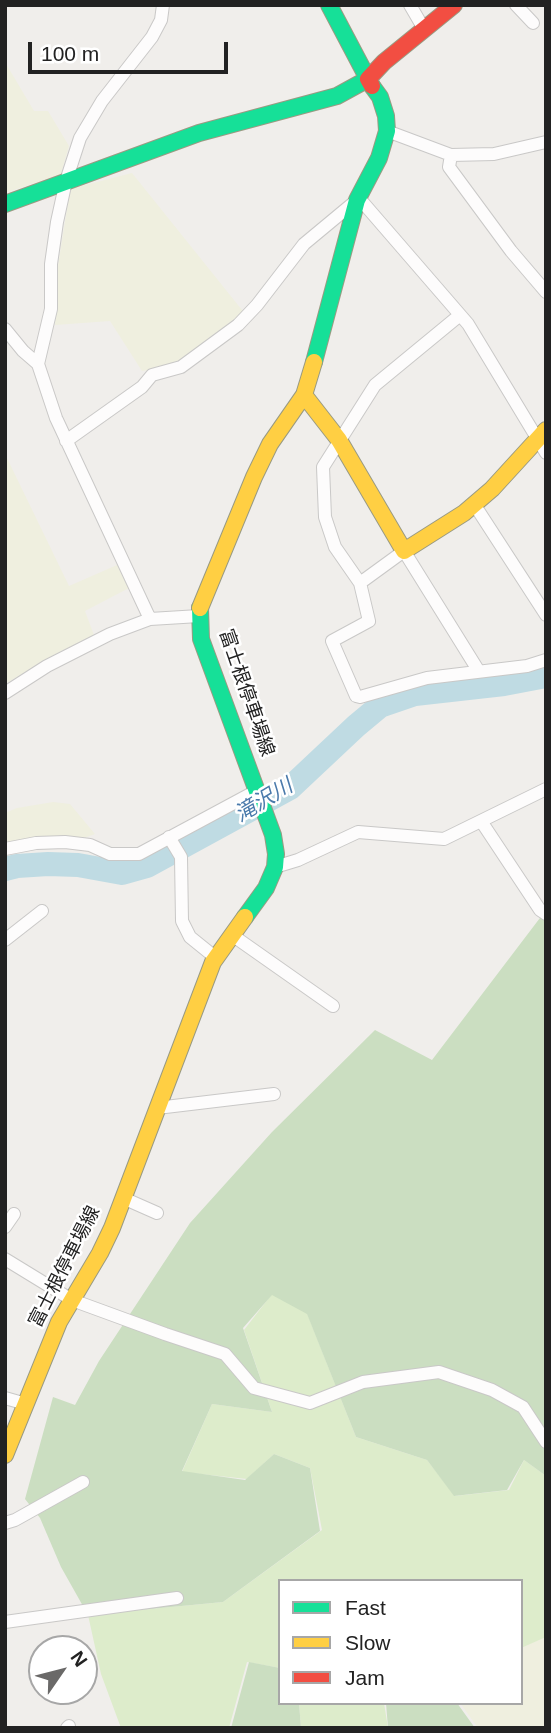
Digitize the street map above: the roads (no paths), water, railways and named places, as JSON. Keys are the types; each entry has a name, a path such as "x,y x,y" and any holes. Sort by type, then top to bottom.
{"main road":[{"path":"329,5 380,97 387,131"},
{"path":"5,204 199,133 337,96 368,79 384,62 454,5"},
{"name":"富士根停車場線","path":"5,1455 54,1333 100,1253 206,978 216,958 266,888 275,867 273,835 266,812 201,639 200,609 270,444 304,395 358,199 379,158 387,131"},
{"path":"304,395 339,440 404,551 464,513 543,441"}],"street":[{"path":"38,364 51,309 51,264 55,236 66,181 80,138 102,102 152,37 161,20 163,5"},
{"path":"410,5 424,29"},
{"path":"516,5 533,23"},
{"path":"387,131 451,155 494,154 546,142"},
{"path":"451,155 450,167 546,292"},
{"path":"66,441 142,387 152,375 181,367 238,325 304,244 358,199 460,315 543,441"},
{"path":"460,315 375,384 323,467 326,517 335,547 360,583 369,621 332,640 356,696 360,697 427,678 527,666 546,660"},
{"path":"5,329 38,364 66,441 150,619"},
{"path":"474,504 546,615"},
{"path":"360,583 404,551 478,670"},
{"path":"5,693 61,659 110,634 150,619 200,616"},
{"path":"275,867 298,860 358,832 444,839 546,789"},
{"path":"5,849 36,843 65,842 90,845 110,854 139,854 258,790"},
{"path":"481,821 540,910 546,914"},
{"path":"169,837 181,858 182,921 190,937 216,958"},
{"path":"5,940 42,911"},
{"path":"232,935 333,1006"},
{"path":"157,1108 274,1094"},
{"path":"123,1198 157,1213"},
{"path":"5,1227 14,1214"},
{"path":"5,1259 72,1300 225,1354 254,1388 310,1403 363,1382 439,1372 492,1390 523,1407 546,1442"},
{"path":"5,1398 26,1404"},
{"path":"5,1522 15,1520 83,1482"},
{"path":"5,1622 177,1598"}],"waterway":[{"name":"滝沢川","path":"5,869 48,864 78,865 122,873 147,866 290,788 380,706 415,694 504,684 546,676"}]}
